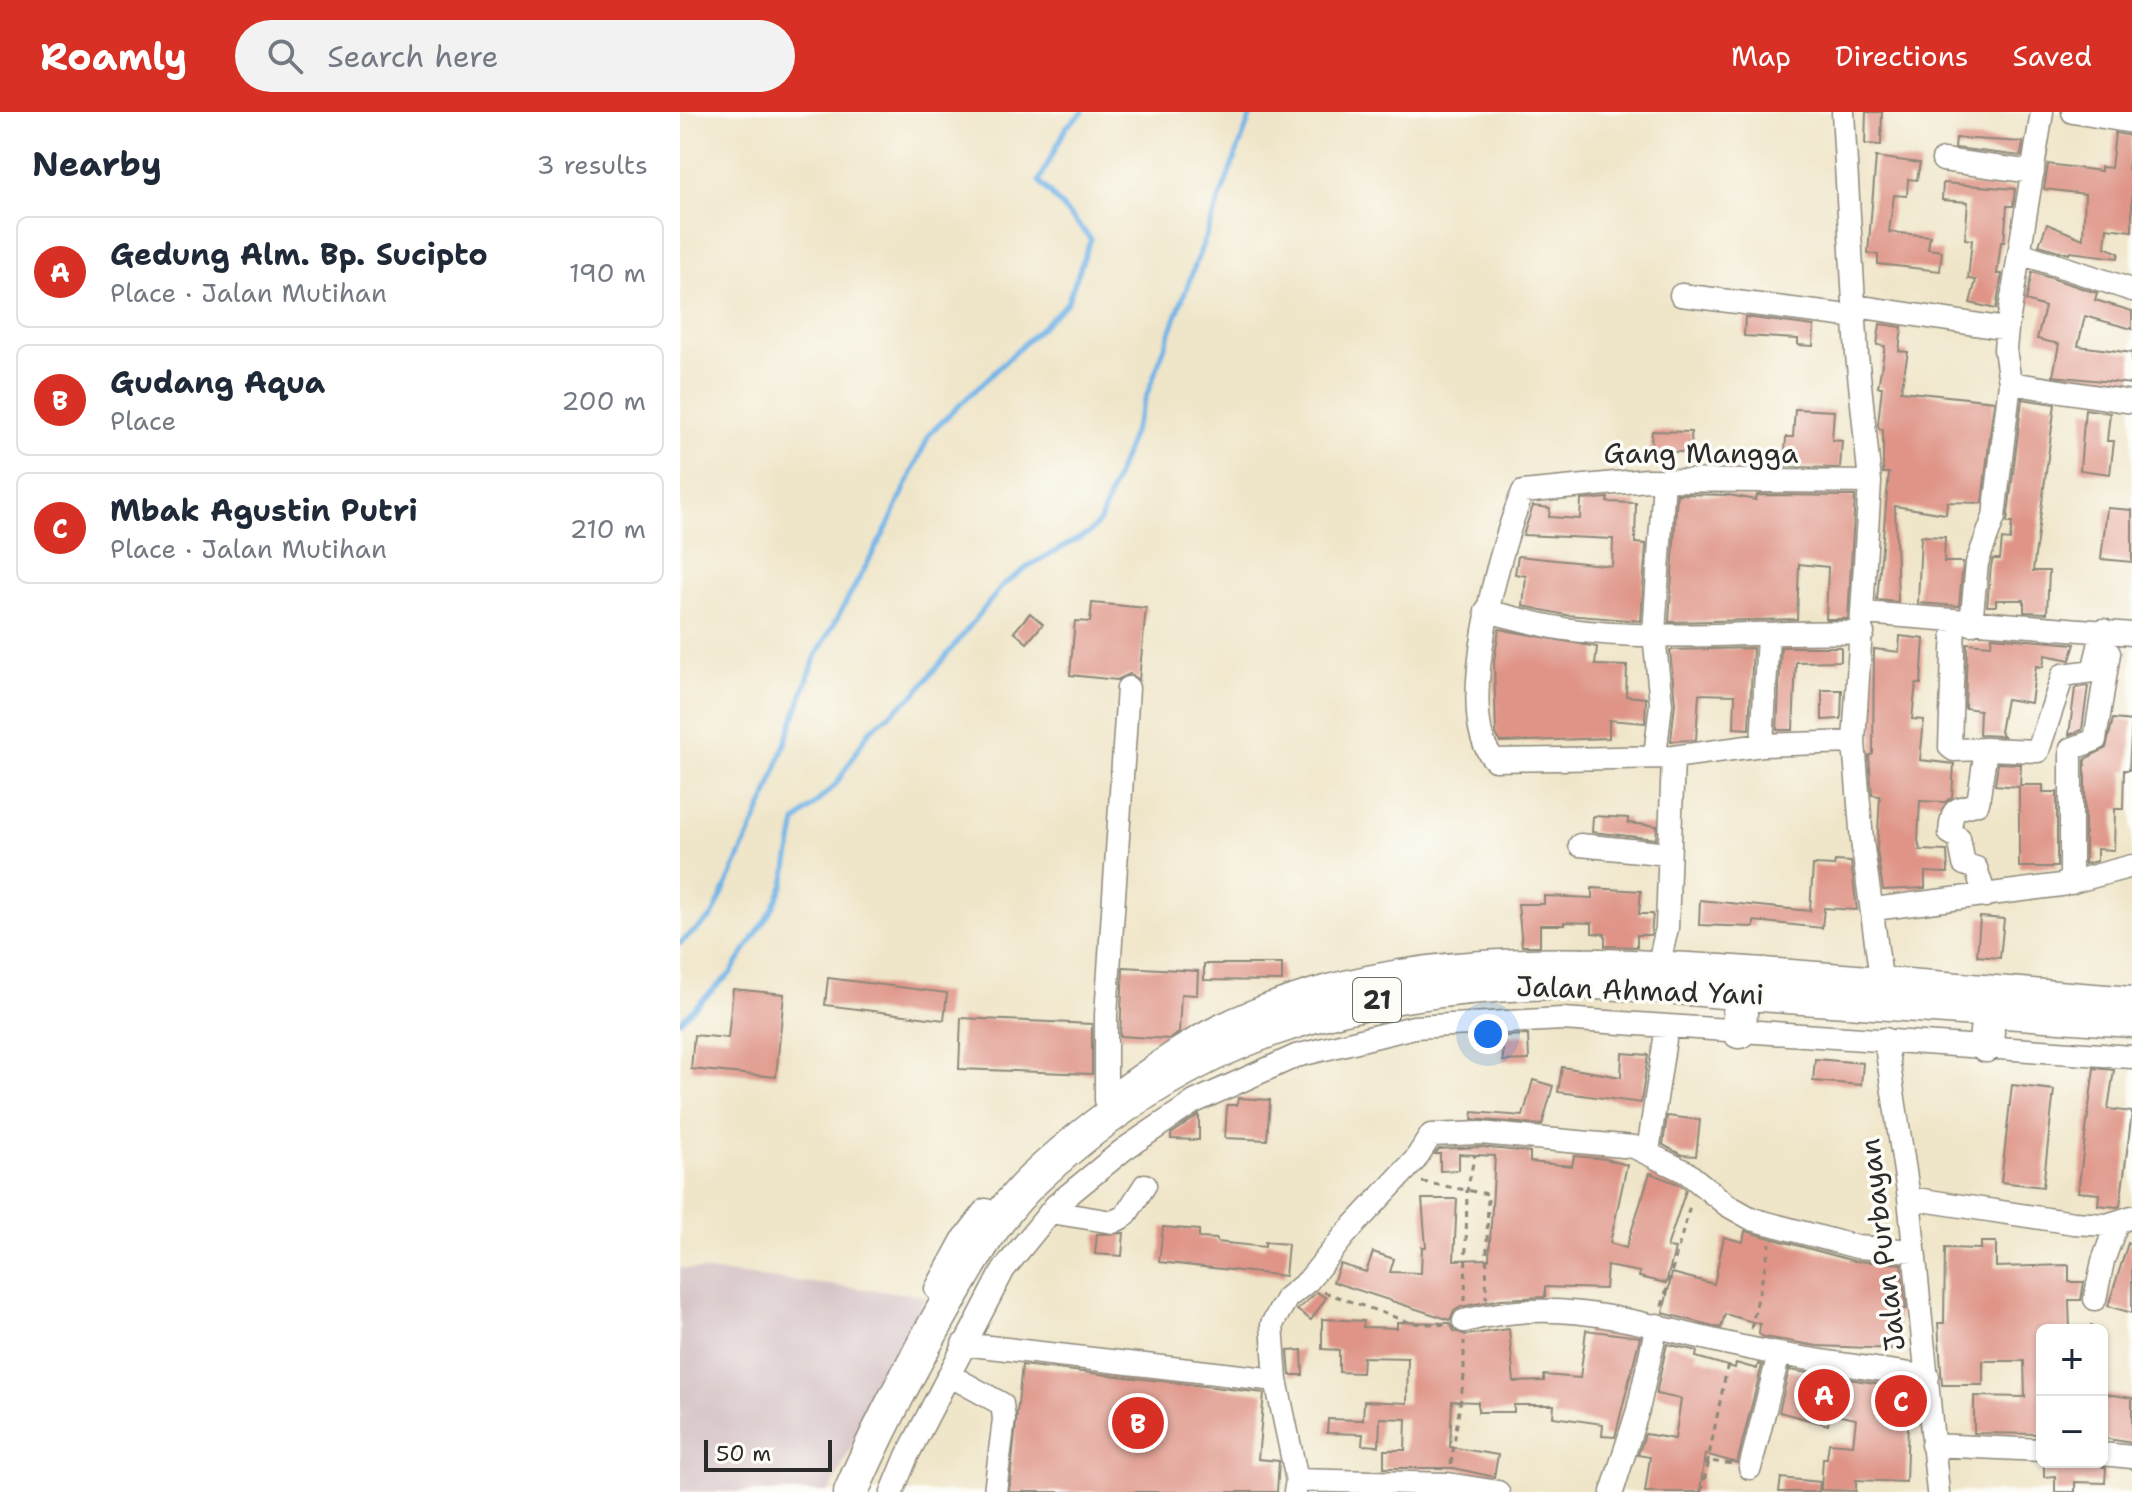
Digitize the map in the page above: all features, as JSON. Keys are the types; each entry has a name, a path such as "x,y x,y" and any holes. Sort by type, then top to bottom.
{"highway":[{"name":"Jalan Ahmad Yani","path":"851,1492 874,1438 977,1250 1033,1180 1104,1122 1227,1044 1285,1021 1348,1005 1473,986 1559,982 1770,982 2116,1008"},
{"name":"Jalan Ahmad Yani","path":"874,1492 943,1338 989,1261 1049,1194 1118,1137 1189,1088 1301,1036 1360,1021 1426,1011 1563,1003 1740,1022 1987,1038 2132,1042"}],"street":[{"path":"1843,112 1870,482 1854,742 1862,841 1874,909 1881,978"},
{"path":"2042,112 2007,329 2005,349 2010,383 1994,517 1977,563 1962,623 1950,747 1954,750 2038,751 2063,675 2093,671 2116,632"},
{"path":"2073,112 2122,118"},
{"path":"1943,160 2033,172"},
{"path":"2020,253 2132,290"},
{"path":"1681,295 2007,329"},
{"path":"2010,383 2132,402"},
{"path":"1659,963 1667,928 1669,854 1654,634 1664,480"},
{"name":"Gang Mangga","path":"1486,611 1521,495 1533,489 1664,480 1870,482"},
{"path":"1854,742 1762,745 1664,757 1495,760 1486,751 1482,740 1477,688 1486,611 1563,629 1654,634 1768,635 1863,623 1962,623 2116,632"},
{"path":"2071,883 2071,749 2095,740 2099,731 2116,632"},
{"path":"1762,745 1768,635"},
{"path":"1106,1100 1106,1015 1128,688"},
{"path":"1985,896 1976,868 1964,864 1959,838 1949,830 1955,809 1978,803 1986,749"},
{"path":"1580,845 1669,854"},
{"path":"1874,909 2071,883 2132,866"},
{"path":"839,1492 856,1441 962,1241 1020,1170 1106,1100 1166,1057 1216,1027 1278,1001 1342,981 1410,968 1560,958 1659,963 1770,982 1881,978 2116,1008"},
{"path":"892,1492 963,1344 1004,1269 1050,1212 1123,1150 1194,1102 1296,1056 1414,1027 1562,1019 1667,1026 1740,1022 1885,1039 1987,1038 2132,1057"},
{"path":"1648,1151 1667,1026"},
{"name":"Jalan Purbayan","path":"1885,1039 1909,1198 1938,1492"},
{"path":"1498,1492 1448,1484 1296,1486 1276,1380 1272,1324 1287,1298 1308,1281 1415,1160 1431,1135 1480,1133 1648,1151 1686,1172 1727,1205 1775,1225 1857,1247 1914,1251"},
{"path":"1050,1212 1113,1222 1125,1216 1145,1185"},
{"path":"1909,1198 2074,1223 2125,1220"},
{"path":"2095,1299 2108,1241 2125,1220"},
{"path":"1464,1321 1488,1315 1560,1309 1657,1325 1779,1354 1928,1377"},
{"path":"1612,1492 1638,1410 1657,1325"},
{"path":"963,1344 1276,1380"},
{"path":"1750,1468 1779,1354"},
{"path":"949,1375 1002,1404 1004,1419 995,1492"},
{"path":"1932,1445 2036,1450"},
{"path":"2108,1455 2132,1457"}],"path":[{"path":"1467,1191 1480,1133"},
{"path":"1397,1178 1488,1194 1485,1238 1488,1315"},
{"path":"1657,1325 1690,1203 1727,1205"},
{"path":"1707,1465 1775,1225"},
{"path":"1308,1281 1329,1295 1411,1323 1452,1325 1464,1321"}],"shaded area":[{"path":"680,1268 926,1296 829,1492 680,1492"}],"building":[{"path":"1866,112 1882,112 1881,145 1865,144"},
{"path":"2115,133 2132,136 2128,169 2132,169 2132,231 2107,228 2105,247 2119,253 2118,258 2069,254 2039,245 2047,224 2083,239 2085,194 2044,189 2048,164 2101,171 2101,167 2111,168"},
{"path":"1956,138 2023,142 2021,156 1955,148"},
{"path":"1876,157 1920,163 1917,180 1908,179 1907,196 1894,195 1889,232 1930,236 1928,249 1942,251 1940,271 1878,264 1878,255 1868,253"},
{"path":"1943,183 2015,189 2013,206 2007,206 2004,242 2001,242 1997,274 2002,274 1996,309 1970,303 1976,280 1968,279 1972,240 1965,239 1968,202 1942,200"},
{"path":"2032,272 2097,293 2095,300 2132,311 2132,329 2085,316 2078,346 2132,353 2132,384 2053,376 2059,344 2037,339 2045,307 2026,301"},
{"path":"1745,317 1814,326 1813,346 1798,345 1798,339 1744,336"},
{"path":"1880,324 1902,327 1899,351 1908,352 1901,391 1994,401 1982,503 1947,502 1946,514 1895,506 1898,602 1877,600 1889,473 1883,473 1883,430 1879,429 1878,424 1882,387 1878,387 1885,346 1877,345"},
{"path":"2022,399 2055,404 2033,571 2049,571 2047,613 2024,612 2024,600 1996,600 1996,606 1987,606 1993,559 2000,559 2002,539 2010,540 2012,523 2007,523"},
{"path":"1795,409 1834,411 1832,440 1842,441 1840,468 1784,467 1786,437 1793,437"},
{"path":"2085,409 2110,413 2107,441 2114,441 2110,474 2080,470"},
{"path":"1652,431 1691,432 1692,452 1650,452"},
{"path":"1677,494 1729,495 1756,500 1757,495 1855,496 1848,619 1826,619 1828,567 1799,564 1797,619 1669,622"},
{"path":"1608,498 1607,502 1636,503 1635,543 1646,544 1641,621 1566,615 1523,606 1526,576 1515,574 1518,556 1612,566 1613,539 1523,535 1533,506 1550,508 1549,517 1580,519 1581,500"},
{"path":"2107,508 2132,510 2132,562 2101,559"},
{"path":"1921,536 1945,537 1944,562 1963,562 1959,606 1918,603"},
{"path":"1092,603 1146,608 1139,680 1130,674 1117,680 1070,675 1075,621 1090,622"},
{"path":"1030,613 1043,624 1027,643 1014,632"},
{"path":"1499,629 1597,647 1595,665 1627,666 1626,696 1646,698 1645,723 1609,720 1609,738 1500,742 1496,734 1494,661"},
{"path":"1900,636 1924,639 1921,684 1916,684 1912,719 1924,720 1920,760 1954,764 1952,797 1945,802 1920,801 1920,850 1947,851 1948,873 1925,872 1925,888 1883,890 1877,850 1880,796 1872,795 1869,756 1873,754 1874,649 1899,652"},
{"path":"1992,637 2075,644 2070,660 2045,655 2043,667 2036,666 2031,703 2006,699 2000,732 2004,736 1979,735 1980,710 1965,708 1967,643 1991,645"},
{"path":"1781,647 1841,647 1841,661 1796,662 1793,730 1777,730"},
{"path":"1753,648 1749,729 1734,728 1735,695 1699,694 1696,740 1671,741 1675,703 1670,650"},
{"path":"2088,686 2082,730 2069,735 2075,688"},
{"path":"1822,690 1842,690 1841,719 1822,720"},
{"path":"2113,719 2132,721 2129,770 2124,770 2123,809 2115,809 2114,850 2097,849 2097,861 2085,864 2085,759 2106,748"},
{"path":"1998,763 2021,764 2020,785 2043,785 2043,792 2057,792 2057,867 2019,867 2019,787 1995,785"},
{"path":"1593,816 1628,818 1628,823 1657,826 1656,839 1592,832"},
{"path":"1835,861 1851,862 1857,910 1824,908 1822,928 1754,921 1754,927 1699,925 1700,900 1810,911 1813,865 1834,866"},
{"path":"1592,888 1641,891 1639,914 1653,914 1651,935 1637,935 1637,947 1605,946 1605,934 1592,933 1592,923 1564,922 1564,925 1540,925 1540,946 1522,946 1518,904 1544,904 1544,896 1592,898"},
{"path":"1980,917 2004,919 2000,958 1977,956"},
{"path":"1204,964 1282,964 1282,981 1204,980"},
{"path":"1123,967 1198,971 1197,995 1181,994 1179,1033 1169,1039 1120,1036"},
{"path":"828,978 947,993 944,1020 825,1005"},
{"path":"733,989 784,994 776,1077 691,1069 694,1035 728,1038"},
{"path":"961,1018 1092,1024 1092,1074 959,1069"},
{"path":"1528,1035 1529,1060 1503,1061 1503,1036"},
{"path":"1622,1053 1648,1055 1641,1103 1558,1092 1562,1067 1621,1077"},
{"path":"1815,1059 1863,1063 1861,1085 1813,1081"},
{"path":"2094,1068 2114,1070 2108,1109 2132,1112 2120,1206 2117,1207 2098,1205 2099,1194 2078,1192"},
{"path":"1533,1080 1553,1086 1542,1125 1472,1119 1473,1112 1523,1116"},
{"path":"2012,1085 2054,1090 2043,1187 2001,1182"},
{"path":"1238,1098 1270,1100 1267,1140 1225,1138 1227,1105 1237,1105"},
{"path":"1199,1115 1199,1140 1171,1139 1171,1134"},
{"path":"1667,1116 1700,1120 1696,1156 1682,1155 1663,1145"},
{"path":"1480,1147 1530,1152 1530,1162 1572,1166 1574,1156 1627,1165 1610,1243 1626,1248 1650,1173 1678,1184 1686,1190 1667,1247 1675,1249 1666,1283 1639,1277 1640,1272 1607,1266 1605,1289 1545,1287 1545,1297 1501,1299 1461,1307 1454,1311 1450,1320 1333,1282 1340,1264 1366,1272 1373,1252 1394,1259 1390,1272 1421,1273 1422,1247 1426,1247 1422,1199 1457,1199 1454,1260 1489,1259 1495,1156 1459,1154 1459,1170 1440,1171 1440,1154 1435,1154 1439,1149"},
{"path":"1163,1227 1199,1230 1199,1238 1217,1239 1217,1242 1265,1247 1265,1242 1288,1244 1285,1276 1159,1262"},
{"path":"1745,1231 1854,1261 1901,1264 1906,1309 1899,1309 1897,1349 1817,1346 1764,1337 1759,1334 1760,1324 1725,1314 1721,1328 1663,1313 1672,1273 1714,1284 1724,1237 1743,1242"},
{"path":"1124,1233 1122,1256 1095,1254 1097,1234"},
{"path":"1981,1242 1996,1242 1996,1267 2069,1265 2069,1282 2084,1282 2081,1300 2069,1300 2070,1324 2036,1324 2036,1434 1974,1433 1974,1396 2025,1397 2024,1361 1983,1361 1983,1385 1942,1385 1938,1323 1944,1323 1945,1248 1981,1249"},
{"path":"2128,1243 2132,1243 2132,1313 2108,1306"},
{"path":"1317,1292 1326,1298 1311,1320 1297,1310"},
{"path":"1322,1319 1364,1321 1363,1327 1397,1328 1397,1322 1450,1323 1454,1331 1466,1335 1509,1329 1514,1382 1544,1381 1544,1375 1580,1378 1586,1330 1640,1337 1615,1437 1602,1436 1603,1424 1553,1417 1554,1405 1514,1405 1514,1412 1478,1412 1478,1402 1452,1401 1450,1447 1498,1455 1494,1477 1454,1468 1384,1468 1384,1450 1405,1450 1406,1419 1380,1418 1379,1446 1362,1445 1363,1434 1327,1433 1328,1419 1363,1420 1364,1401 1407,1403 1408,1358 1363,1357 1362,1373 1339,1372 1339,1350 1322,1349"},
{"path":"1667,1344 1697,1351 1696,1357 1735,1368 1736,1363 1757,1369 1758,1364 1762,1365 1737,1463 1705,1454 1700,1492 1645,1492 1650,1457 1638,1455 1645,1434 1675,1439 1681,1399 1656,1394"},
{"path":"1302,1350 1303,1375 1290,1375 1288,1351"},
{"path":"1022,1365 1264,1393 1258,1459 1279,1461 1277,1492 1009,1492"},
{"path":"1789,1370 1914,1389 1917,1421 1908,1420 1906,1482 1856,1480 1856,1491 1821,1490 1823,1458 1827,1458 1829,1443 1853,1445 1856,1419 1830,1414 1828,1425 1779,1412"},
{"path":"2108,1394 2132,1398 2132,1443 2108,1439"},
{"path":"2044,1468 2106,1468 2105,1483 2075,1482 2075,1492 2055,1492 2055,1476 2044,1477"},
{"path":"1781,1478 1820,1482 1819,1492 1779,1492"}],"waterway":[{"path":"680,943 712,917 766,798 815,658 888,526 930,433 1067,303 1091,239 1039,181 1067,126 1083,112"},
{"path":"680,1021 730,974 773,908 784,884 796,822 837,783 869,731 916,693 1003,585 1030,565 1089,533 1100,521 1252,112"}],"place":[{"name":"Gedung Alm. Bp. Sucipto","path":"1824,1395"},
{"name":"Mbak Agustin Putri","path":"1901,1401"},
{"name":"Gudang Aqua","path":"1138,1423"}]}
